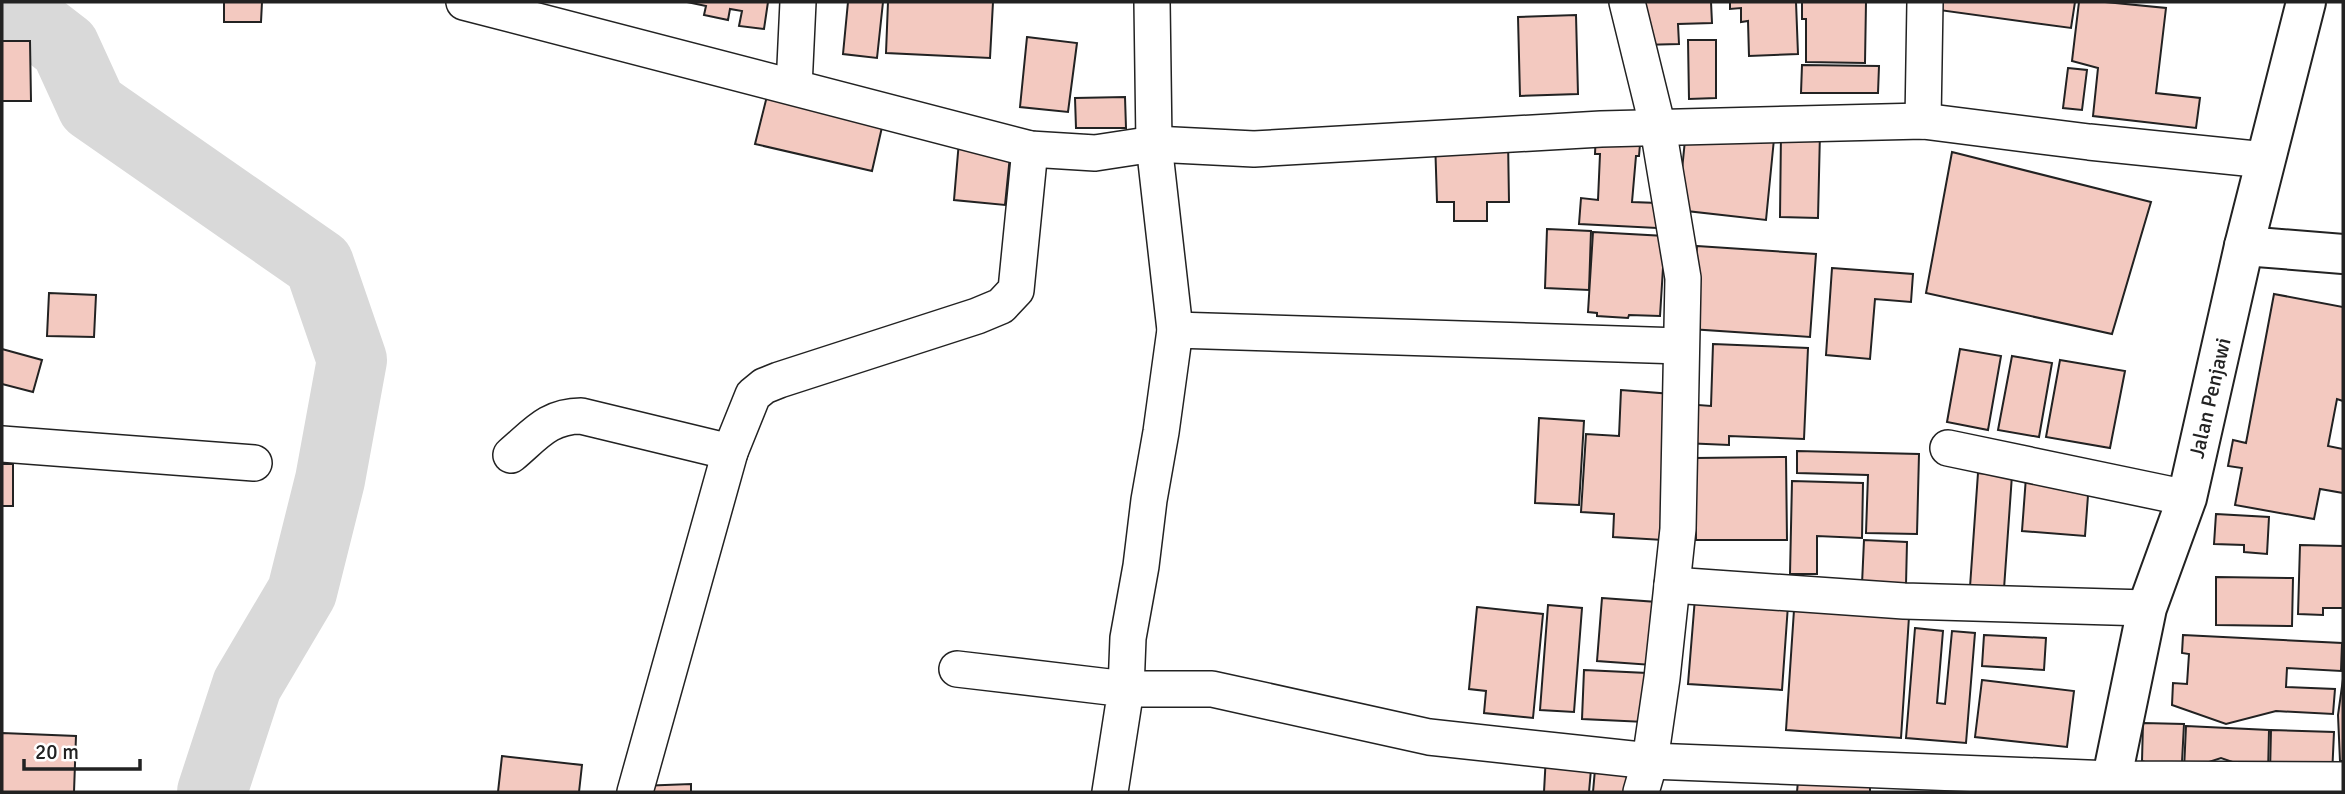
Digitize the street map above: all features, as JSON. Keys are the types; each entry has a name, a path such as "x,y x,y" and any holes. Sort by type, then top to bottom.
{"street":[{"path":"464,2 1030,149 1095,153 1154,144 1254,149 1601,129 1923,121 2265,160"},
{"path":"794,87 798,2"},
{"path":"1110,792 1126,689 1128,638 1175,330 1154,144 1152,2"},
{"path":"1627,2 1658,128 1683,278 1678,529 1662,678 1646,777"},
{"path":"1923,121 1925,2"},
{"name":"Jalan Penjawi","path":"2110,786 2147,608 2188,498 2244,246 2306,2"},
{"path":"635,792 730,452 753,395 764,386 1001,306 1016,290 1030,149"},
{"path":"2244,246 2343,254"},
{"path":"1175,330 1681,346"},
{"path":"510,455 552,420 567,416 581,416 730,452"},
{"path":"2,444 254,463"},
{"path":"1948,448 2188,498"},
{"path":"1672,586 1904,601 2147,608"},
{"path":"957,669 1126,689 1212,690 1429,737 1646,777 2110,786 2343,780"}],"building":[{"path":"224,2 262,2 261,22 224,22"},
{"path":"687,2 768,2 764,29 739,26 742,11 730,9 728,20 704,15 706,6"},
{"path":"848,2 883,2 877,58 843,54"},
{"path":"888,2 993,2 990,58 886,53"},
{"path":"1638,2 1711,2 1712,23 1678,24 1679,44 1640,45"},
{"path":"1730,2 1796,2 1798,54 1749,56 1748,21 1741,22 1741,8 1730,9"},
{"path":"1802,2 1866,2 1865,63 1806,62 1806,19 1802,19"},
{"path":"1940,2 2075,2 2071,28 1939,10"},
{"path":"2079,2 2166,8 2156,93 2200,98 2196,128 2093,116 2098,68 2072,61"},
{"path":"1576,15 1578,94 1520,96 1518,17"},
{"path":"1027,37 1077,43 1068,112 1020,107"},
{"path":"1688,40 1716,40 1716,98 1689,99"},
{"path":"2,41 30,41 31,101 2,101"},
{"path":"1802,65 1879,66 1878,93 1801,93"},
{"path":"2068,68 2087,70 2082,110 2063,108"},
{"path":"769,88 885,114 872,171 755,144"},
{"path":"1125,97 1126,128 1076,128 1075,98"},
{"path":"1596,130 1641,133 1632,202 1658,203 1657,228 1579,224 1581,198 1598,200 1600,154 1595,154"},
{"path":"1686,130 1774,139 1766,220 1678,210"},
{"path":"1781,132 1820,132 1818,218 1780,217"},
{"path":"1435,139 1508,139 1509,202 1487,202 1487,221 1454,221 1454,202 1437,202"},
{"path":"959,141 1011,146 1005,205 954,200"},
{"path":"1952,152 2151,202 2112,334 1926,293"},
{"path":"1547,229 1591,231 1589,290 1545,288"},
{"path":"1593,232 1665,236 1660,316 1629,315 1628,318 1597,316 1597,313 1588,312"},
{"path":"1697,246 1816,254 1810,337 1690,329"},
{"path":"1832,268 1913,274 1911,302 1875,299 1870,359 1826,355"},
{"path":"49,293 96,295 94,337 47,336"},
{"path":"2274,294 2343,307 2343,401 2337,399 2328,446 2343,449 2343,493 2320,489 2314,519 2235,505 2242,468 2228,466 2233,440 2246,443"},
{"path":"1713,344 1808,348 1804,439 1729,436 1729,445 1683,443 1685,404 1711,406"},
{"path":"2,349 42,360 33,392 2,384"},
{"path":"1960,349 2001,356 1988,430 1947,422"},
{"path":"2012,356 2052,363 2039,437 1998,430"},
{"path":"2060,360 2125,371 2110,448 2046,437"},
{"path":"1621,390 1672,394 1663,540 1613,537 1614,514 1581,512 1586,434 1619,436"},
{"path":"1539,418 1584,421 1579,505 1535,503"},
{"path":"1797,451 1919,454 1917,534 1866,533 1868,475 1797,473"},
{"path":"1786,457 1787,540 1696,540 1695,458"},
{"path":"2,464 13,464 13,506 2,506"},
{"path":"1978,473 2012,475 2003,603 1969,601"},
{"path":"2026,477 2089,482 2085,536 2022,531"},
{"path":"1792,481 1863,483 1862,538 1817,536 1817,574 1790,574"},
{"path":"2216,514 2269,517 2267,554 2244,552 2244,545 2214,544"},
{"path":"1864,540 1907,542 1906,585 1862,584"},
{"path":"2300,545 2343,546 2343,608 2323,608 2323,615 2298,614"},
{"path":"2216,577 2293,578 2292,626 2216,625"},
{"path":"1602,598 1657,602 1652,665 1597,661"},
{"path":"1695,598 1788,605 1782,690 1688,684"},
{"path":"1548,605 1582,608 1574,712 1540,710"},
{"path":"1477,607 1543,614 1533,718 1484,713 1486,691 1469,689"},
{"path":"1794,610 1909,617 1901,738 1786,730"},
{"path":"1915,628 1943,631 1937,703 1945,704 1952,631 1975,633 1966,743 1906,738"},
{"path":"1984,635 2046,638 2044,670 1982,666"},
{"path":"2183,635 2342,643 2341,671 2287,668 2286,687 2335,689 2333,714 2276,711 2226,724 2172,705 2173,683 2187,684 2189,654 2182,653"},
{"path":"1584,670 1647,673 1645,722 1582,719"},
{"path":"2343,679 2343,761 2340,761 2338,715"},
{"path":"1982,680 2074,691 2067,747 1975,737"},
{"path":"2143,723 2184,724 2182,762 2162,768 2142,761"},
{"path":"2186,726 2269,730 2268,774 2221,758 2184,770"},
{"path":"2271,730 2334,732 2332,776 2270,773"},
{"path":"2,733 76,736 74,792 2,792"},
{"path":"1546,755 1592,758 1589,792 1544,792"},
{"path":"502,756 582,765 579,792 498,792"},
{"path":"1596,758 1634,761 1632,792 1593,792"},
{"path":"1798,781 1870,785 1870,792 1797,792"},
{"path":"691,784 691,792 640,792 639,786"}],"waterway":[{"path":"7,2 65,47 92,106 319,264 352,360 330,480 302,592 247,685 212,792"}]}
